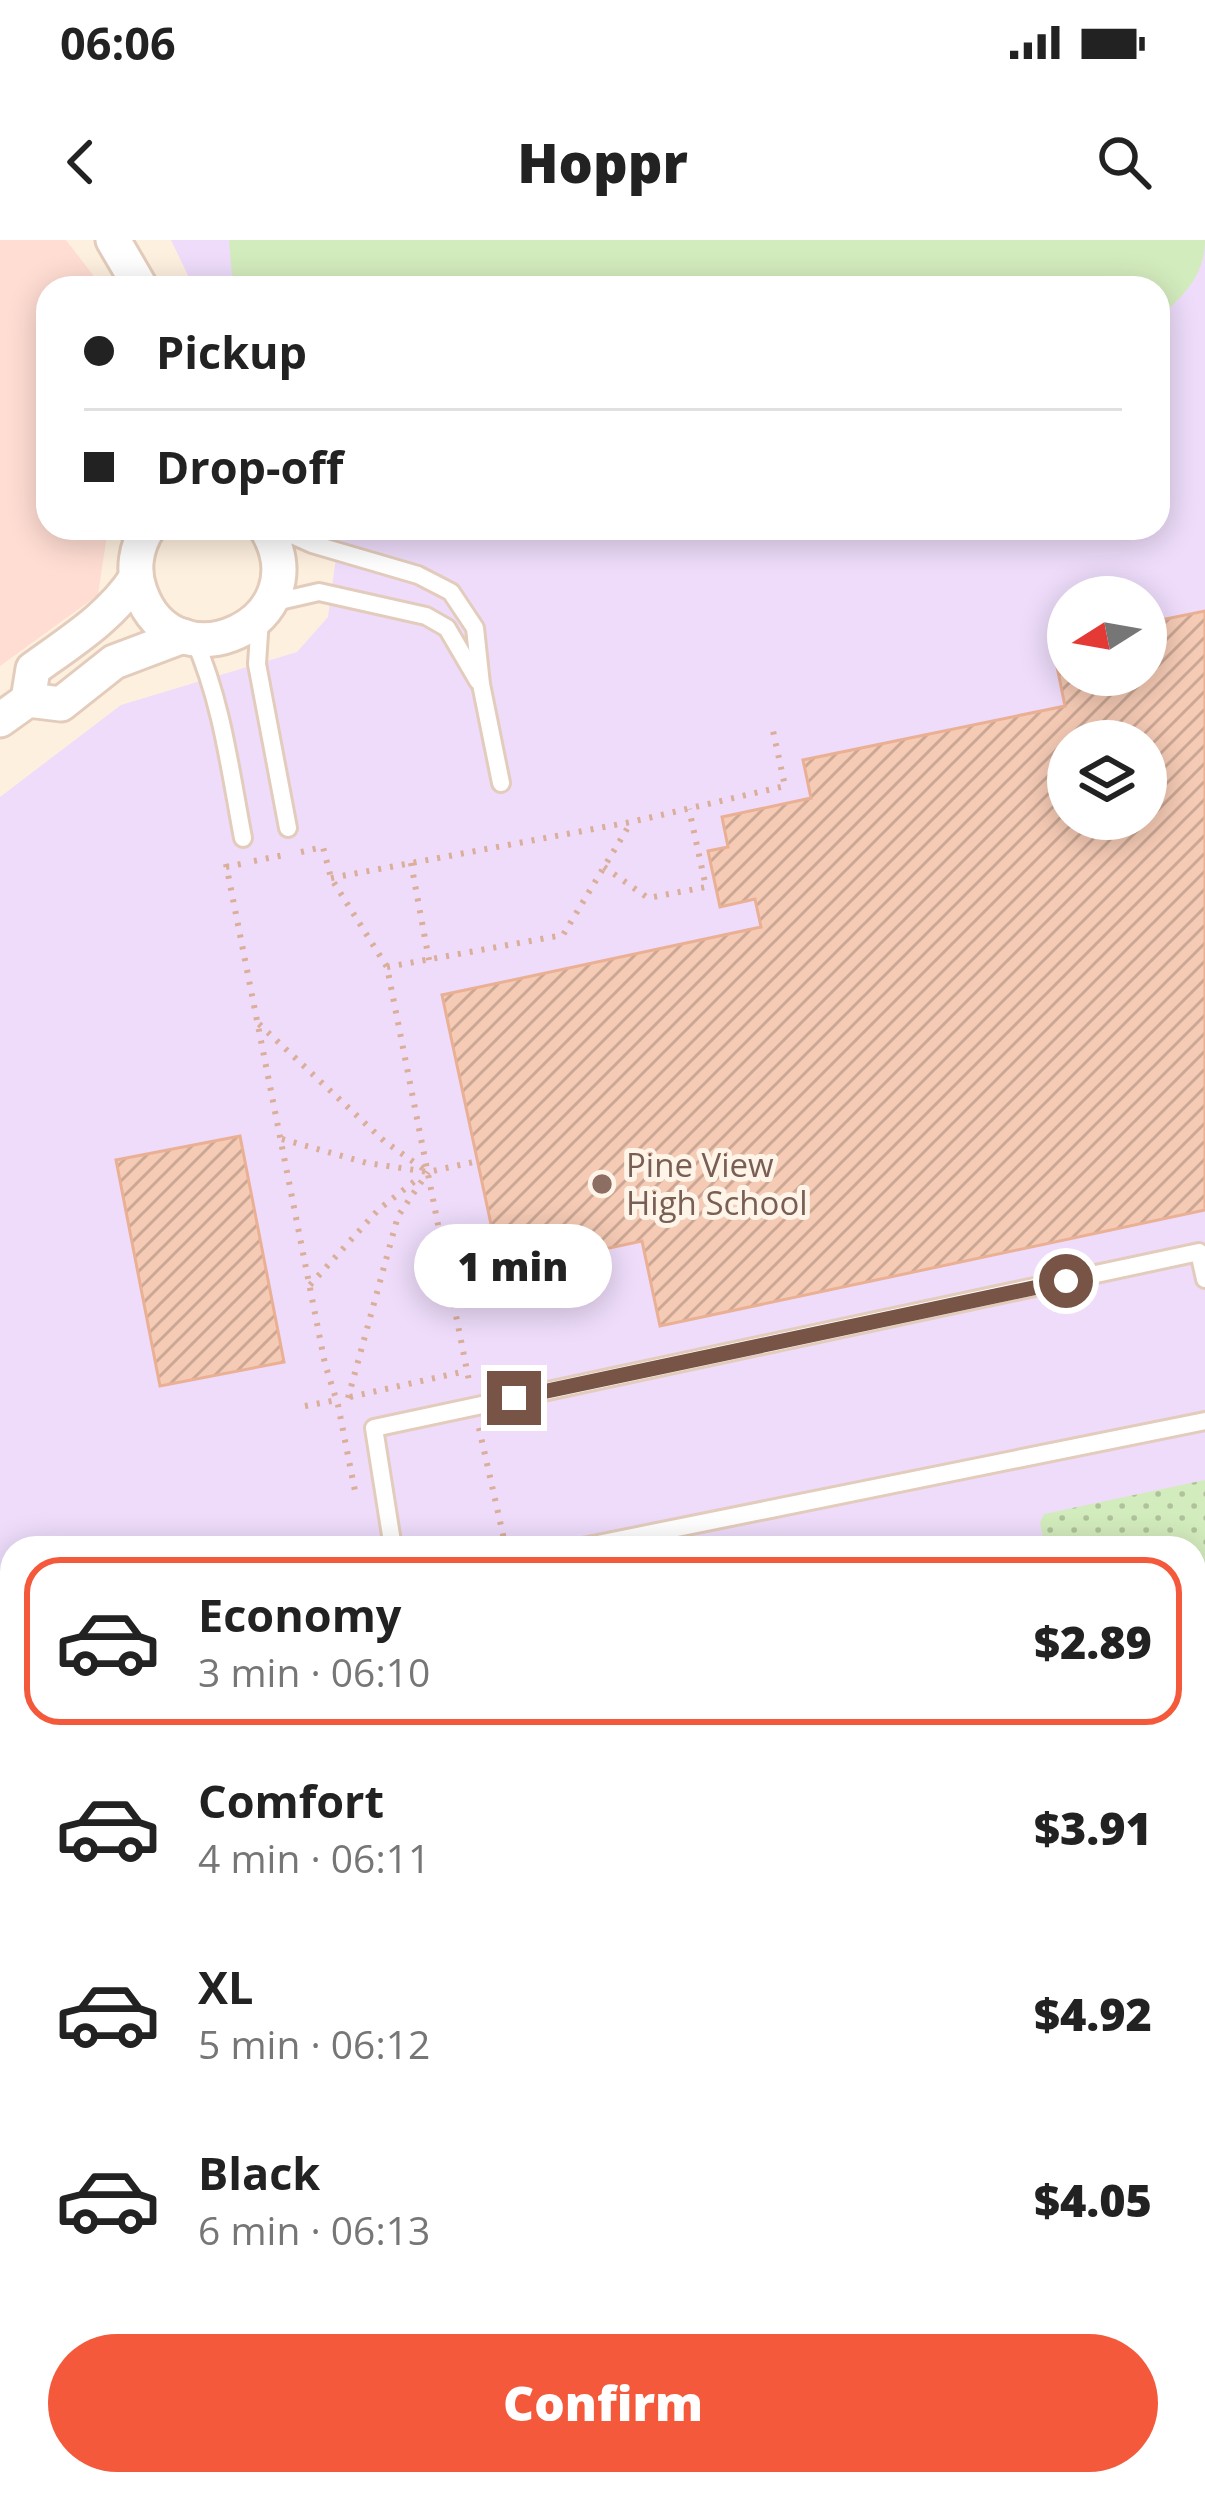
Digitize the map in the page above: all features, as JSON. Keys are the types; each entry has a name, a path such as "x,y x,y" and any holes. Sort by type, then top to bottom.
{"street":[{"path":"113,240 133,276"},
{"path":"143,540 136,556 136,578 151,614 188,638 212,640 246,629 265,611 278,583 274,540"},
{"path":"28,700 33,669 89,628 136,578"},
{"path":"0,720 28,700 61,704 114,662 188,638"}],"lane":[{"path":"303,540 418,575 451,592 476,628 481,685 501,783"},
{"path":"288,828 257,664 265,611 297,595 319,592 427,616 447,628 481,685"},
{"path":"188,638 208,673 219,711 242,838"},
{"path":"391,1536 374,1428 1199,1252 1205,1279"},
{"path":"637,1536 1205,1421"}],"path":[{"path":"331,878 631,823 785,787 772,726"},
{"path":"604,868 648,898 706,887 689,809"},
{"path":"387,967 563,935 631,823"},
{"path":"358,1507 226,864 323,848 331,878 387,967 503,1536"},
{"path":"411,863 429,960"},
{"path":"259,1024 384,1141 428,1172"},
{"path":"282,1139 367,1162 428,1172 478,1161"},
{"path":"310,1285 378,1210 428,1172"},
{"path":"348,1398 398,1216 428,1172"},
{"path":"305,1406 467,1371"}],"shaded area":[{"path":"0,240 66,240 94,276 36,276 36,540 106,540 98,595 0,666"},
{"name":"Pine View High School","path":"171,240 1205,240 1205,1536 0,1536 0,797 121,705 297,652 328,617 338,540 1170,540 1170,276 188,276"}],"green space":[{"path":"229,240 1205,240 1191,284 1170,307 1170,276 232,276"},
{"path":"1205,1480 1205,1536 1043,1536 1044,1514"}],"building":[{"path":"1205,611 1205,1210 660,1326 642,1241 501,1271 442,995 761,927 755,899 720,907 708,851 728,847 722,817 811,798 803,760 1065,706 1063,696 1167,696 1167,619"},
{"path":"240,1136 284,1362 160,1386 116,1160"}],"place":[{"name":"Pine View High School","path":"602,1184"}],"route":[{"path":"514,1398 1066,1281"}]}
